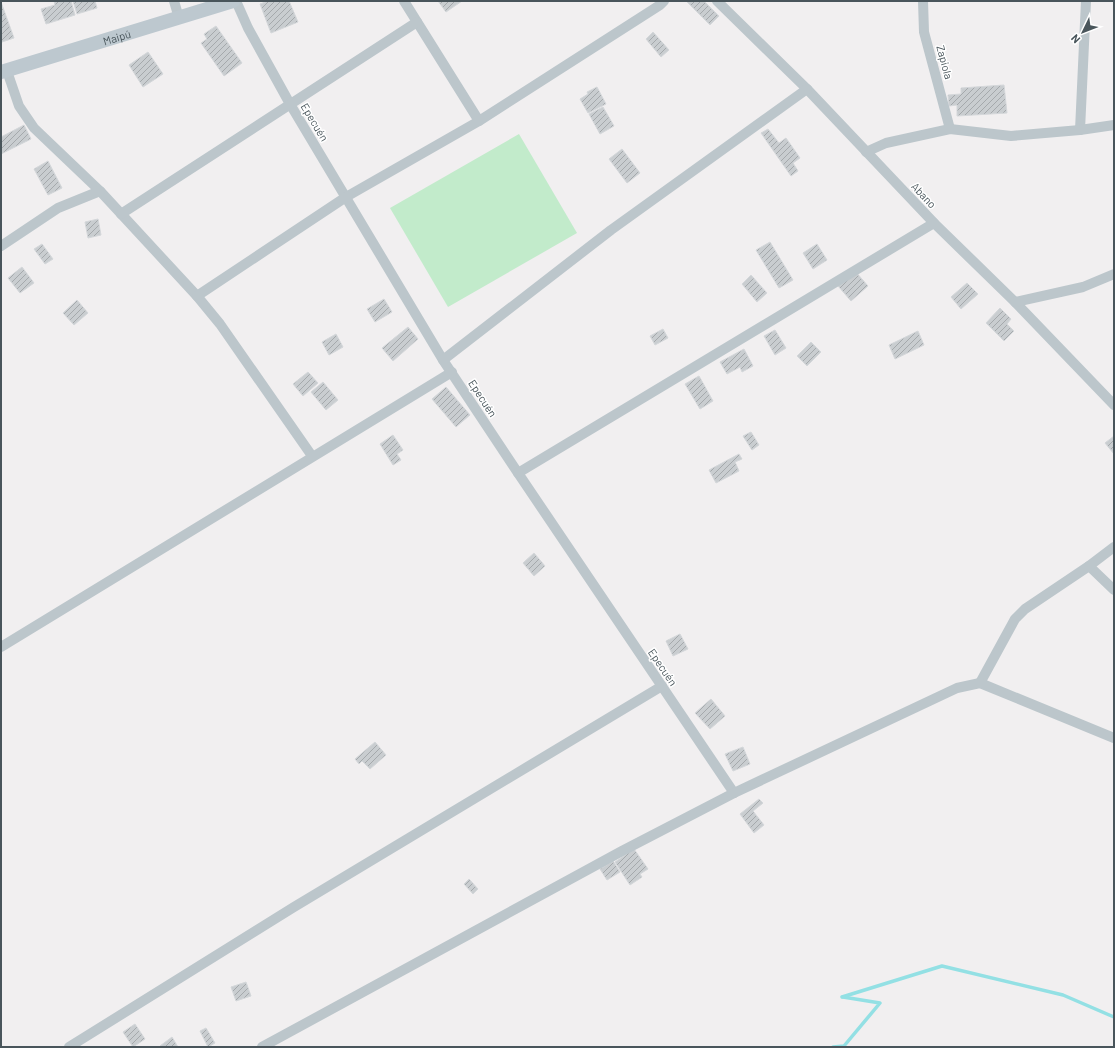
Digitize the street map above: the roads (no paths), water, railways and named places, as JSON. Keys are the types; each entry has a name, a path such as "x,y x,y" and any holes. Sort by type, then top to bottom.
{"main road":[{"name":"Maipú","path":"4,71 232,1"}],"street":[{"path":"174,1 179,18"},
{"name":"Epecuén","path":"236,1 248,28 290,104 443,360 734,793"},
{"path":"404,1 478,121"},
{"path":"197,296 346,198 478,121 664,1"},
{"name":"Abano","path":"716,1 807,89 934,223 1015,302 1114,405"},
{"name":"Zapiola","path":"923,1 924,32 950,129"},
{"path":"1080,130 1086,1"},
{"path":"121,214 417,22"},
{"path":"4,71 19,106 34,128 100,191 197,296 220,324 312,456"},
{"path":"443,360 612,230 807,89"},
{"path":"866,152 886,143 950,129 1011,136 1080,130 1114,125"},
{"path":"1,246 58,208 100,191"},
{"path":"518,473 934,223"},
{"path":"1015,302 1083,287 1114,274"},
{"path":"1,647 452,372"},
{"path":"980,683 1015,619 1025,609 1089,566 1114,547"},
{"path":"1089,566 1114,590"},
{"path":"262,1047 622,851 734,793 957,688 980,683 1114,738"},
{"path":"69,1047 294,907 662,686"}],"waterway":[{"path":"842,997 942,966 1063,995 1114,1017"},
{"path":"833,1047 844,1046 880,1003 843,997"}]}
